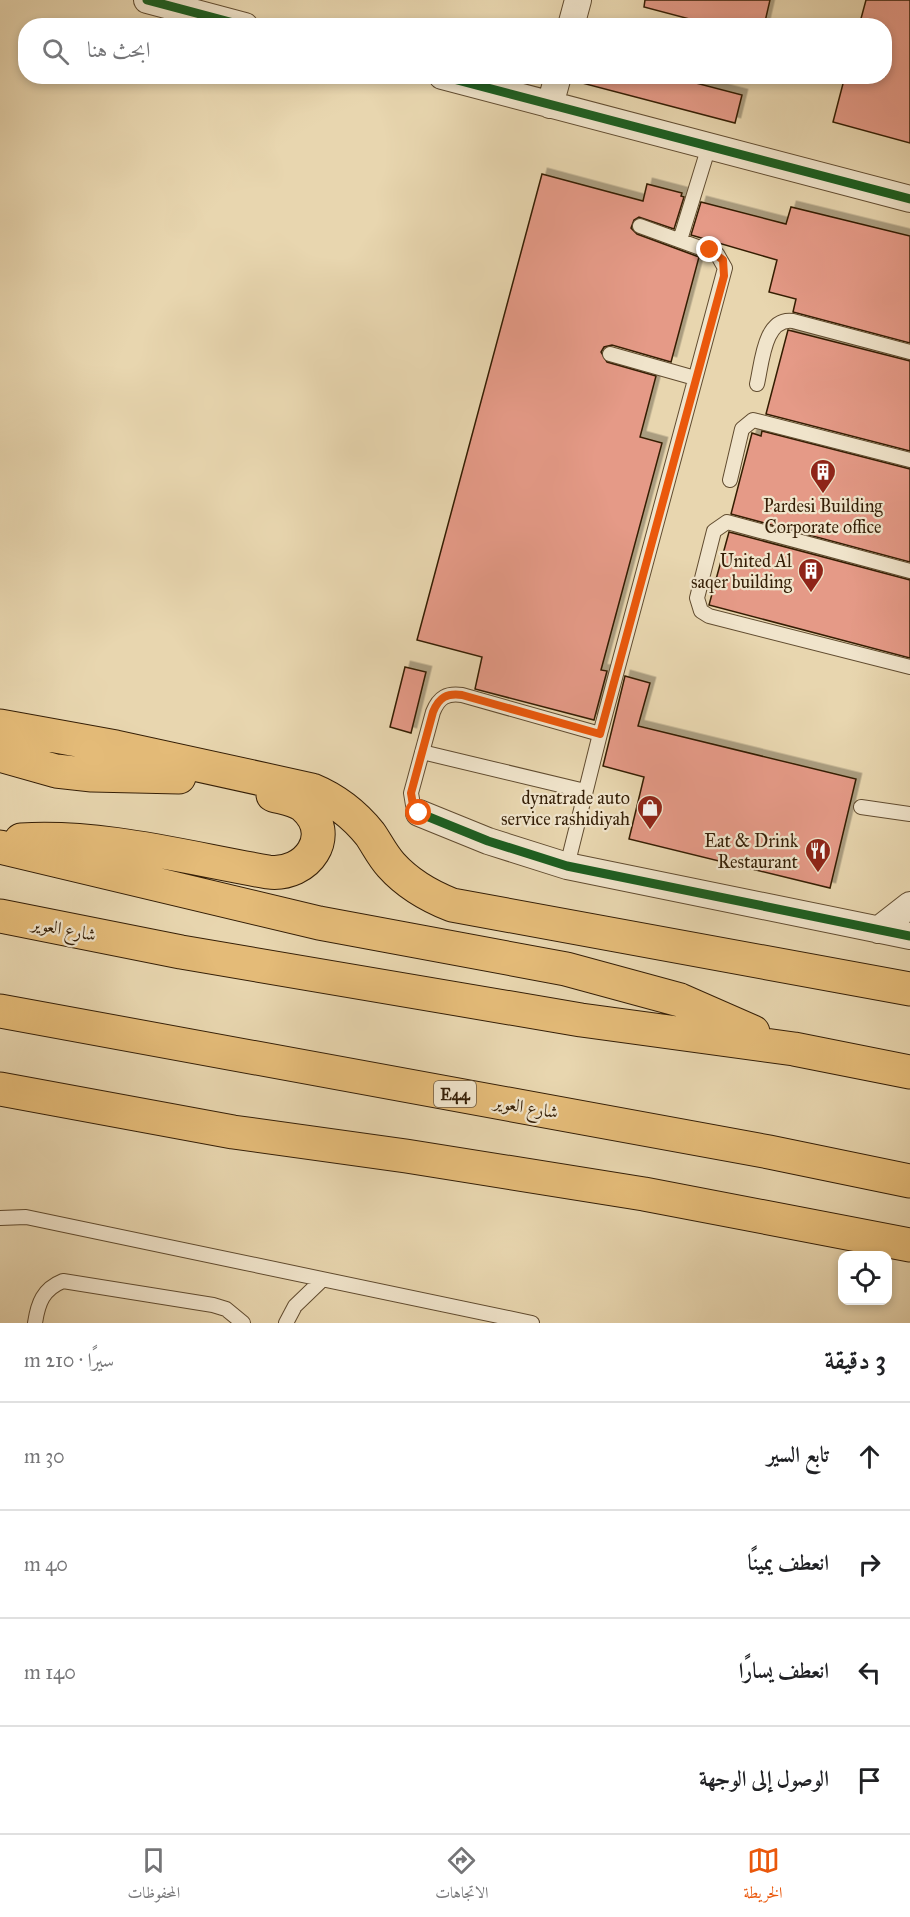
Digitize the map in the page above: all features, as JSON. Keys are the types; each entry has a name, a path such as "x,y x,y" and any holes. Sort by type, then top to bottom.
{"main road":[{"path":"0,726 127,749 312,790 329,797 359,820 391,865 404,877 426,893 452,905 910,989"},
{"path":"0,755 56,771 201,779 295,800 311,815 317,837 309,859 300,867 279,874 96,842 48,838 0,843"},
{"path":"0,847 319,923 566,969 623,983 680,1000 794,1049"},
{"name":"شارع العوير","path":"0,916 181,952 581,1020 794,1049 910,1072"},
{"name":"شارع العوير","path":"0,1011 769,1152 910,1181"},
{"path":"0,1089 233,1132 406,1156 644,1194 910,1245"}],"street":[{"path":"147,0 215,18"},
{"path":"573,18 578,0"},
{"path":"472,84 910,199"},
{"path":"550,105 556,84"},
{"path":"419,813 488,841 567,866 910,936"},
{"path":"878,930 910,905"}],"lane":[{"path":"680,240 709,146"},
{"path":"567,866 600,734 725,268 717,254 640,226"},
{"path":"757,384 771,330 783,321 793,321 910,352"},
{"path":"610,354 695,378"},
{"path":"730,480 742,429 753,420 910,459"},
{"path":"910,571 727,522 714,531 697,603 701,611 709,616 910,667"},
{"path":"419,813 413,805 411,793 436,703 444,696 453,694 600,734"},
{"path":"422,752 585,791"},
{"path":"861,807 910,814"},
{"path":"0,1218 26,1217 532,1323"},
{"path":"286,1323 295,1306 322,1280"},
{"path":"35,1323 42,1296 51,1286 63,1281 213,1305 226,1309 243,1323"}],"building":[{"path":"645,0 770,0 766,18 686,18 644,7"},
{"path":"866,0 910,0 910,143 833,122 843,84 892,84 892,18 861,18"},
{"path":"586,84 700,84 742,95 735,123"},
{"path":"542,174 643,201 647,184 682,193 681,196 684,197 674,229 639,217 634,220 631,228 637,234 699,257 671,362 612,345 604,347 601,352 607,362 656,376 640,437 662,443 601,670 607,671 594,720 475,689 482,657 417,640"},
{"path":"701,202 786,224 791,207 910,236 910,343 793,312 796,299 769,292 777,260 691,235"},
{"path":"788,330 910,361 910,451 766,414"},
{"name":"Pardesi Building Corporate office","path":"762,431 910,469 910,562 731,514 752,433 761,436"},
{"name":"United Al saqer building","path":"729,532 910,580 910,658 709,605"},
{"path":"405,667 426,672 411,733 390,727"},
{"path":"625,676 650,683 638,726 856,779 830,888 629,839 644,777 603,766"}],"cycle path":[{"path":"147,0 215,18"},
{"path":"472,84 910,199"},
{"path":"419,813 488,841 567,866 910,936"}],"place":[{"name":"Pardesi Building Corporate office","path":"823,495"},
{"name":"United Al saqer building","path":"811,594"},
{"name":"dynatrade auto service rashidiyah","path":"650,831"},
{"name":"Eat & Drink Restaurant","path":"818,874"}],"route":[{"path":"419,813 413,805 411,793 436,703 444,696 462,695 600,734 724,276 723,260 710,250"}]}
